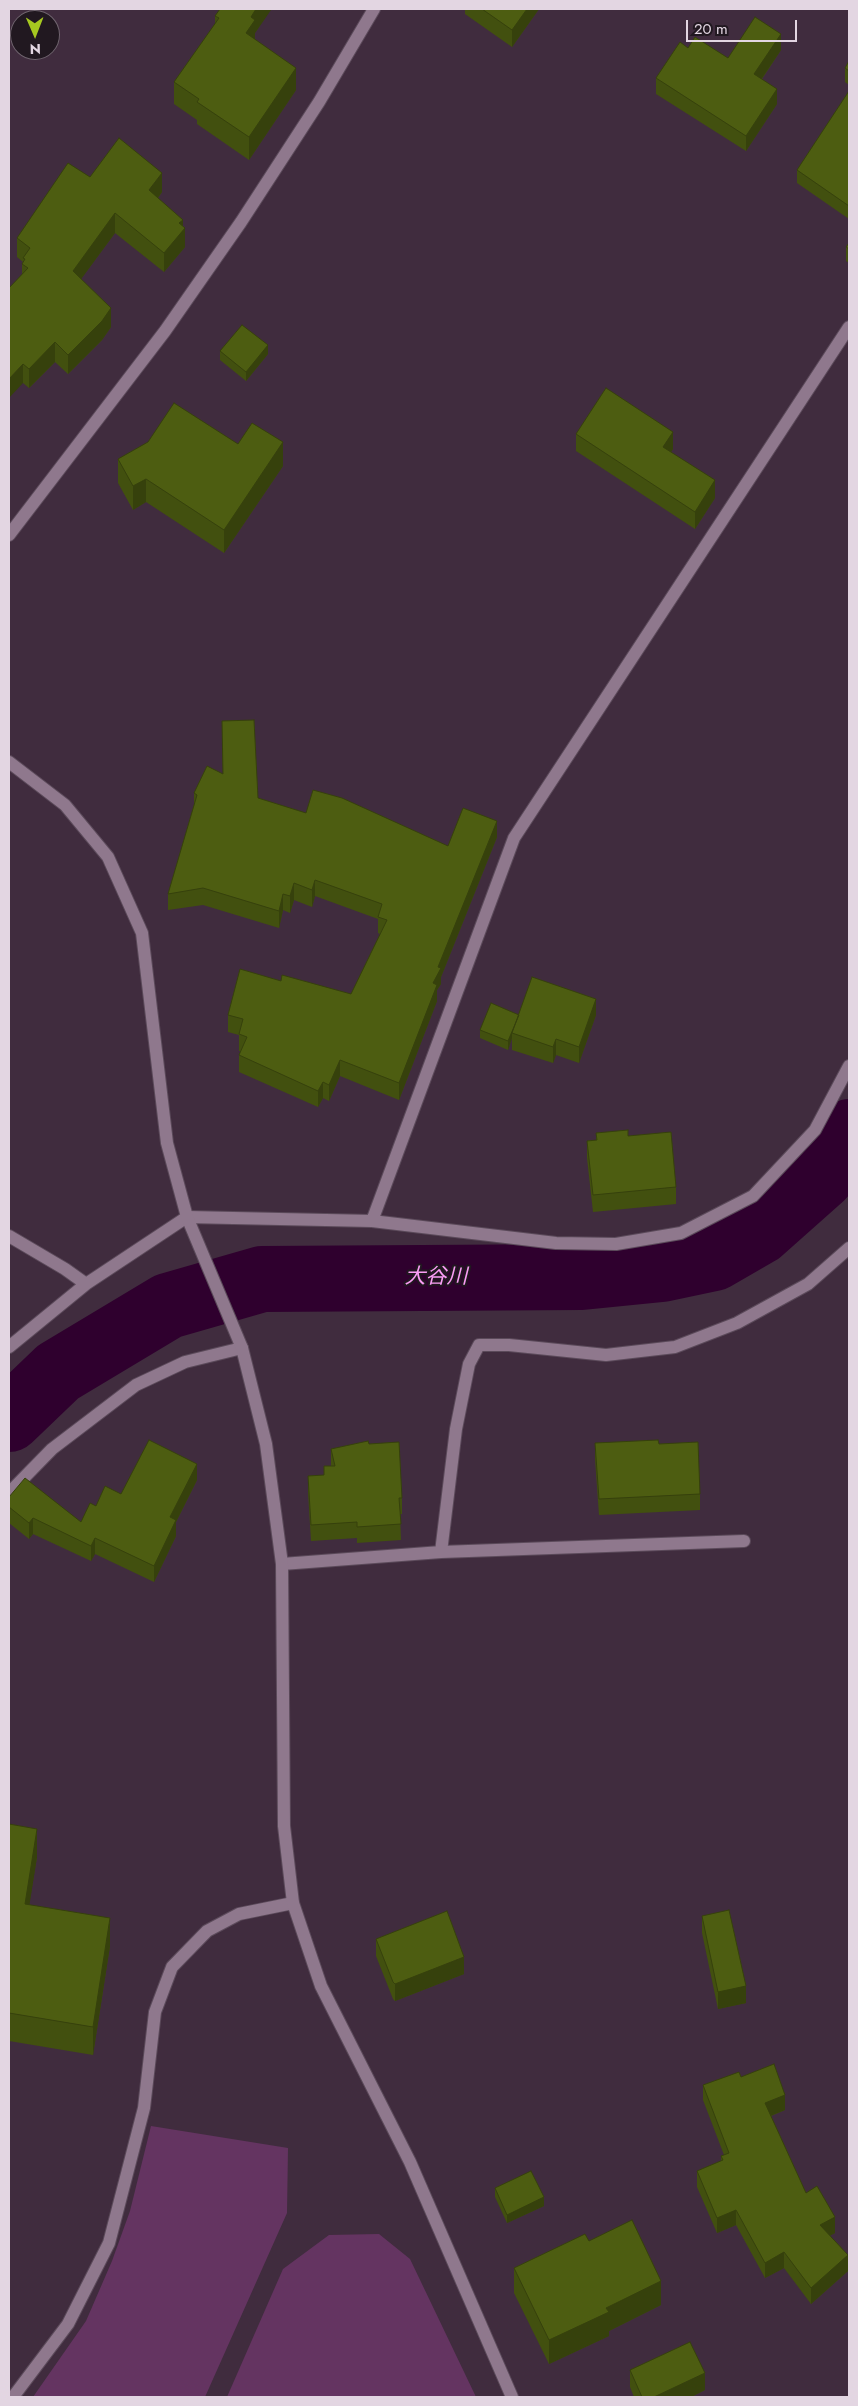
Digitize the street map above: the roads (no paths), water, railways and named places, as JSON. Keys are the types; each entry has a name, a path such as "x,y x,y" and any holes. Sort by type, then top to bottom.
{"street":[{"path":"9,535 165,331 241,222 319,102 374,9"},
{"path":"372,1221 514,838 849,327"},
{"path":"9,762 65,805 108,857 142,932 167,1143 187,1217 242,1348 266,1444 282,1564 284,1826 292,1903 321,1986 410,2162 512,2397"},
{"path":"9,1347 86,1284 187,1217 372,1221 556,1243 616,1244 682,1233 753,1196 815,1130 849,1066"},
{"path":"9,1236 86,1284"},
{"path":"441,1552 456,1429 470,1364 479,1346 509,1345 606,1355 675,1347 737,1323 808,1284 849,1248"},
{"path":"9,1493 52,1449 136,1385 185,1362 242,1348"},
{"path":"282,1564 441,1552 744,1541"},
{"path":"13,2397 68,2324 109,2243 144,2108 155,2012 172,1967 207,1931 239,1914 292,1903"}],"waterway":[{"name":"大谷川","path":"9,1419 58,1372 168,1306 262,1279 582,1277 662,1269 714,1258 759,1232 822,1176 849,1132"}]}
